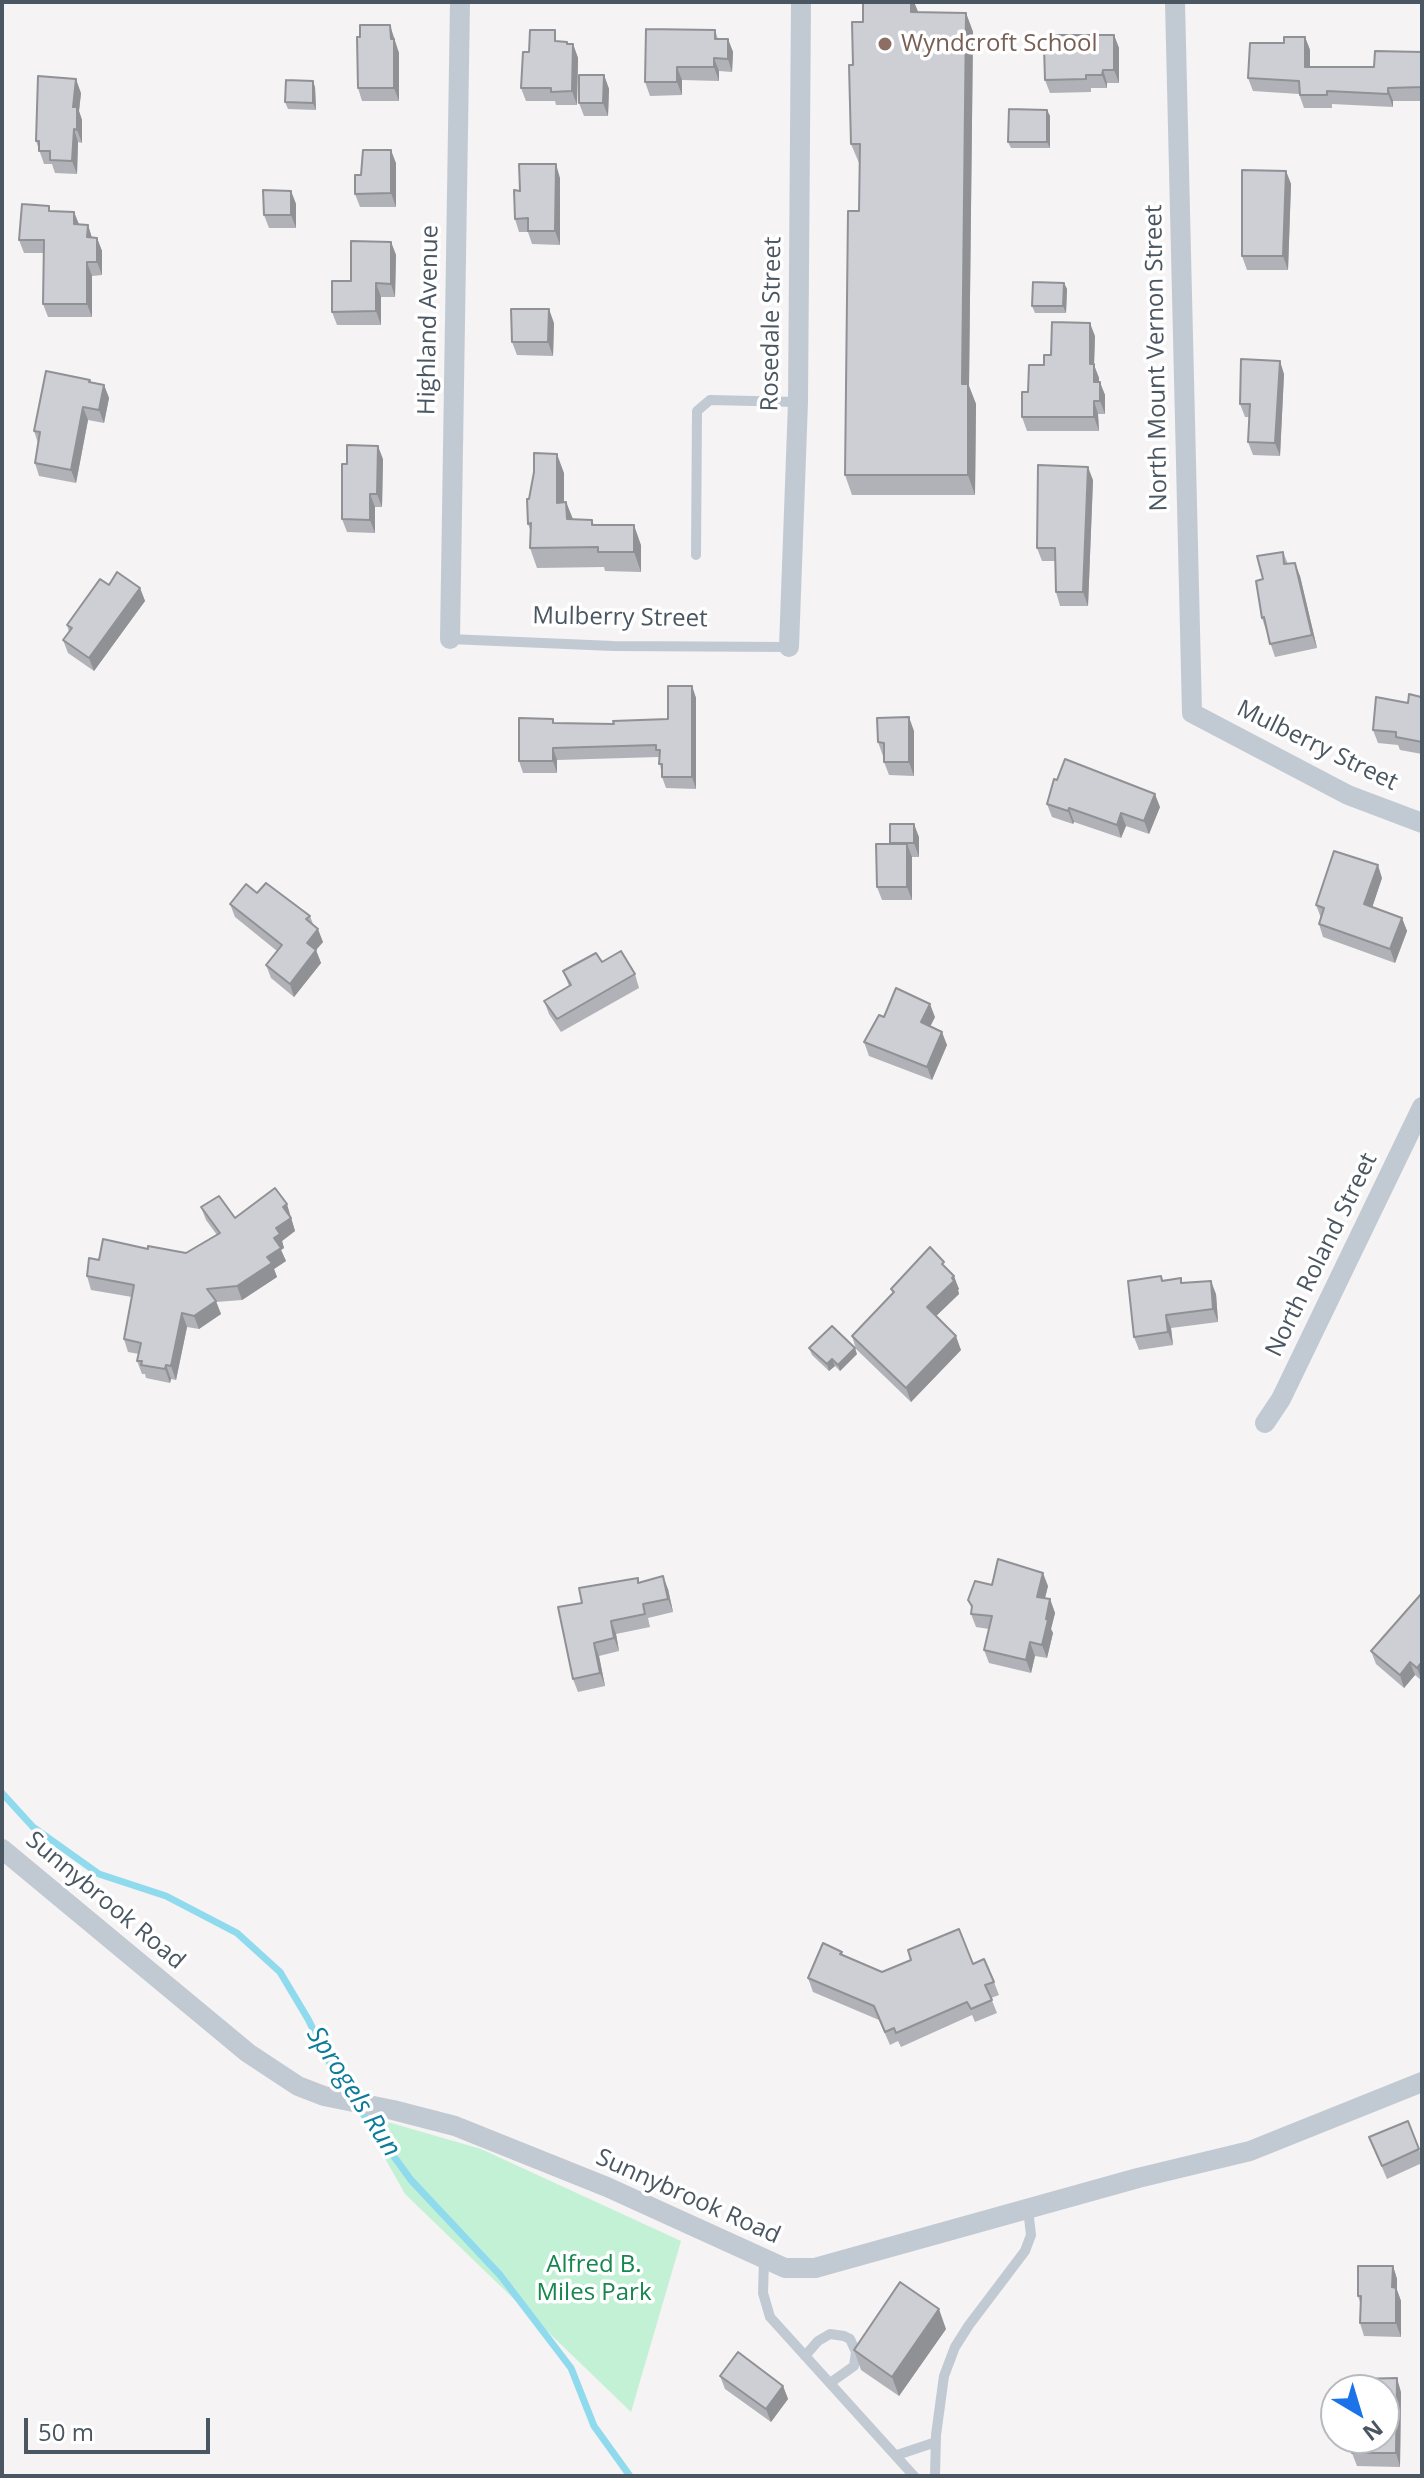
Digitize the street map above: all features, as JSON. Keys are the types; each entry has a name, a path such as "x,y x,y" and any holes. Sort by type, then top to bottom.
{"street":[{"name":"Highland Avenue","path":"450,639 460,2"},
{"name":"Rosedale Street","path":"789,647 798,402 801,2"},
{"name":"North Mount Vernon Street","path":"1175,2 1192,713"},
{"name":"Mulberry Street","path":"1192,713 1348,795 1422,823"},
{"name":"North Roland Street","path":"1265,1423 1281,1399 1422,1107"},
{"name":"Sunnybrook Road","path":"2,1849 273,2072 324,2096 455,2126 535,2157 785,2268 815,2268 1138,2178 1250,2151 1422,2082"}],"lane":[{"path":"696,555 697,411 710,400 798,402"},
{"name":"Mulberry Street","path":"450,639 613,646 789,647"},
{"path":"935,2476 944,2376 955,2347 1025,2251 1031,2235 1028,2209"},
{"path":"764,2261 763,2293 770,2317 914,2476"},
{"path":"805,2356 818,2341 830,2334 850,2339 856,2352 854,2366 830,2383"},
{"path":"897,2455 936,2442"}],"green space":[{"name":"Alfred B. Miles Park","path":"360,2114 481,2149 681,2241 631,2412 405,2194"}],"building":[{"name":"Wyndcroft School","path":"863,2 911,2 911,12 966,13 962,384 968,384 968,475 845,475 848,211 859,211 860,144 851,144 849,65 853,65 852,22 863,22"},
{"path":"360,25 390,25 391,39 394,39 394,88 358,88 357,37 360,37"},
{"path":"646,29 715,30 715,39 728,39 728,59 714,58 714,67 677,67 677,82 645,82"},
{"path":"530,30 555,30 555,41 573,44 572,91 521,88 523,52 529,52"},
{"path":"1055,35 1114,35 1114,70 1103,70 1102,75 1086,75 1086,79 1045,80 1044,47 1055,47"},
{"path":"1284,37 1305,37 1305,67 1374,67 1375,51 1422,52 1422,87 1388,88 1388,94 1327,91 1327,95 1300,95 1299,81 1248,78 1250,43 1284,43"},
{"path":"579,75 604,75 603,103 579,103"},
{"path":"38,76 76,79 73,107 77,107 77,130 74,129 72,161 50,160 50,151 39,151 39,141 36,141"},
{"path":"286,80 313,81 313,103 285,102"},
{"path":"1009,109 1047,110 1047,142 1008,142"},
{"path":"363,150 391,150 391,193 355,194 355,175 361,175"},
{"path":"519,164 556,164 555,231 528,231 528,218 515,219 514,190 520,191"},
{"path":"1242,170 1286,171 1283,256 1242,256"},
{"path":"263,190 291,191 291,215 264,215"},
{"path":"22,204 49,206 49,211 74,212 74,224 88,225 87,237 97,238 97,262 87,262 87,304 43,304 44,240 19,240"},
{"path":"351,241 391,242 391,284 376,283 376,311 332,312 332,281 351,281"},
{"path":"1033,282 1064,283 1063,306 1032,306"},
{"path":"511,309 549,309 548,342 512,342"},
{"path":"1052,322 1090,323 1090,364 1094,364 1094,382 1100,382 1100,401 1094,401 1094,417 1022,417 1022,392 1028,392 1029,365 1044,365 1044,355 1051,355"},
{"path":"1241,359 1280,361 1275,443 1248,442 1250,404 1240,404"},
{"path":"46,371 104,385 99,410 83,407 71,470 35,463 40,432 34,431"},
{"path":"347,445 378,446 377,494 370,494 370,520 342,519 342,464 347,464"},
{"path":"534,453 557,454 557,503 566,502 567,519 592,520 592,525 634,525 634,552 598,552 598,547 530,548 531,523 528,524 527,499 534,472"},
{"path":"1038,465 1088,467 1083,592 1056,592 1055,548 1037,548"},
{"path":"1283,552 1284,564 1295,563 1312,635 1270,644 1256,581 1263,579 1257,556"},
{"path":"117,572 140,588 89,658 63,640 72,628 67,625 100,579 109,585"},
{"path":"668,686 692,686 692,777 662,777 660,750 656,750 656,745 553,748 553,761 519,761 519,718 553,719 553,723 614,724 613,721 668,719"},
{"path":"1422,690 1422,742 1396,737 1396,732 1373,730 1376,697 1408,703 1409,694 1421,697"},
{"path":"909,717 909,762 884,762 884,743 878,742 877,718"},
{"path":"1065,759 1155,794 1144,821 1121,813 1117,825 1069,808 1068,811 1047,804 1054,779 1057,780"},
{"path":"890,824 914,824 914,843 890,843"},
{"path":"876,844 907,844 907,887 877,887"},
{"path":"1334,851 1378,865 1364,904 1402,918 1390,949 1319,924 1324,908 1316,905"},
{"path":"266,883 310,916 306,919 318,929 307,943 316,950 290,984 266,965 282,945 230,904 246,884 257,893"},
{"path":"621,951 635,974 557,1019 544,1001 571,985 563,971 596,953 602,962"},
{"path":"896,988 930,1004 921,1022 942,1032 927,1067 864,1042 879,1015 884,1017"},
{"path":"275,1188 287,1204 283,1207 291,1218 276,1228 280,1234 274,1238 281,1248 267,1257 272,1263 237,1286 207,1289 216,1301 194,1316 182,1313 171,1366 166,1365 165,1369 141,1365 142,1361 137,1361 141,1343 124,1339 134,1285 87,1276 89,1258 99,1260 103,1239 186,1253 220,1233 201,1207 219,1196 235,1218"},
{"path":"930,1247 954,1276 954,1281 927,1307 956,1336 906,1388 852,1336 894,1292 891,1289"},
{"path":"1161,1276 1162,1281 1181,1278 1181,1283 1211,1281 1213,1309 1166,1315 1168,1332 1134,1337 1128,1281"},
{"path":"832,1326 855,1348 838,1365 832,1359 827,1364 809,1348"},
{"path":"998,1559 1043,1573 1037,1597 1050,1599 1048,1620 1042,1645 1030,1642 1026,1660 984,1650 992,1616 971,1614 972,1606 968,1600 975,1581 992,1585"},
{"path":"663,1576 668,1599 643,1604 645,1614 611,1621 614,1638 594,1643 600,1673 573,1679 558,1607 582,1603 579,1588 638,1578 638,1583"},
{"path":"1422,1593 1422,1662 1417,1668 1410,1662 1400,1675 1371,1651"},
{"path":"959,1929 973,1964 984,1959 994,1982 985,1985 992,2000 971,2009 967,2002 896,2033 894,2028 885,2032 874,2006 808,1978 823,1943 882,1972 911,1960 908,1950"},
{"path":"1408,2121 1419,2149 1382,2166 1369,2137"},
{"path":"1358,2266 1393,2266 1396,2323 1360,2323"},
{"path":"900,2282 939,2309 892,2377 854,2350"},
{"path":"738,2352 783,2386 766,2409 720,2376"}],"waterway":[{"name":"Sprogels Run","path":"2,1793 33,1827 99,1874 166,1896 237,1933 280,1972 350,2097"},
{"name":"Sprogels Run","path":"358,2107 411,2180 500,2275 571,2368 594,2426 630,2476"}],"place":[{"name":"Wyndcroft School","path":"885,44"}]}
